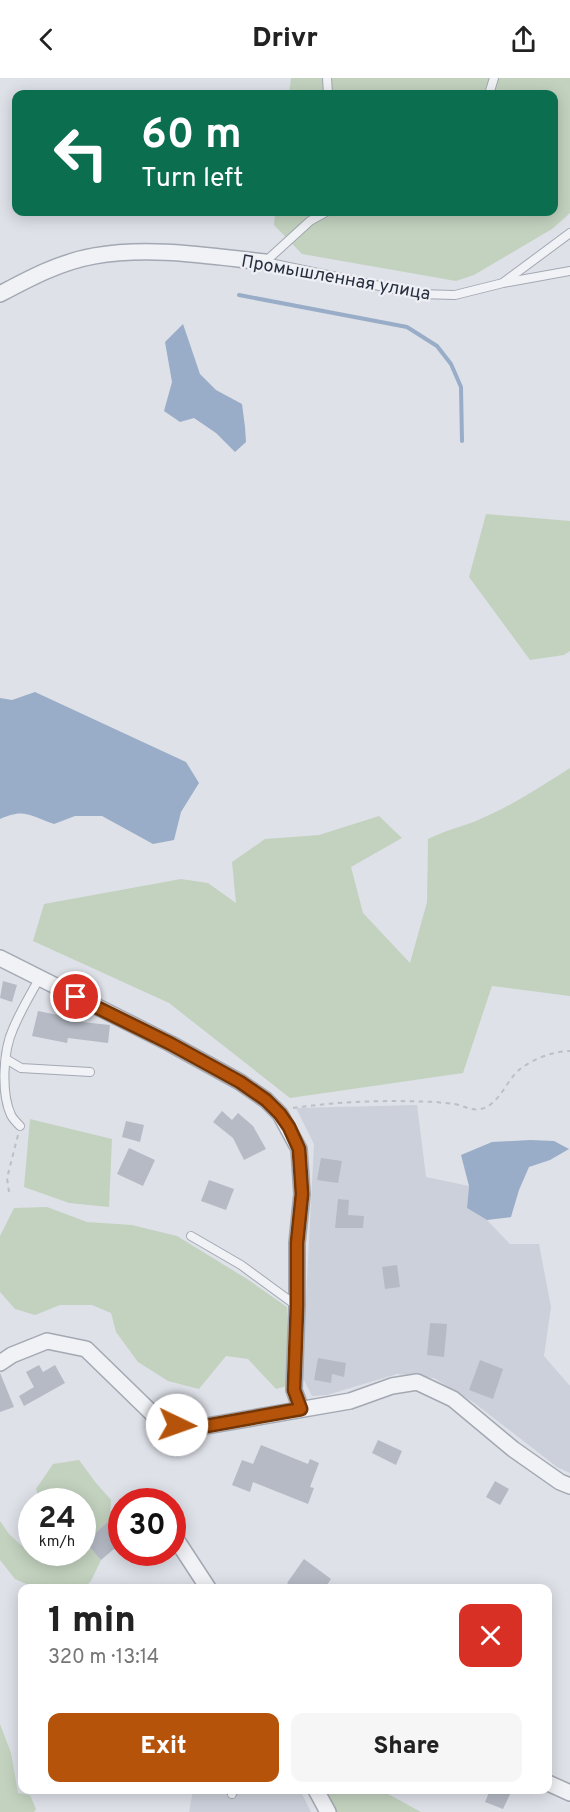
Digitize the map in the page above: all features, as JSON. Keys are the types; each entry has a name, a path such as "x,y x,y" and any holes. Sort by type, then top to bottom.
{"street":[{"name":"Промышленная улица","path":"0,294 36,274 65,263 94,256 137,252 176,253 265,262"},
{"path":"0,958 171,1044 230,1077 266,1100 289,1127 299,1149 302,1194 297,1243 294,1390 301,1409"},
{"path":"0,1363 12,1355 47,1341 86,1349 160,1421 195,1428 350,1401 392,1386 417,1382 453,1399 513,1449 560,1482 570,1486"},
{"path":"186,1554 205,1584"},
{"path":"552,1785 570,1793"},
{"path":"318,1794 328,1812"}],"lane":[{"path":"310,221 312,216"},
{"path":"265,262 310,221 319,216"},
{"path":"503,283 570,233"},
{"name":"Промышленная улица","path":"265,262 417,294 455,295 503,283 570,271"},
{"path":"20,1126 12,1117 6,1098 4,1072 12,1031 39,979"},
{"path":"6,1059 21,1068 90,1072"},
{"path":"191,1236 240,1265 297,1306"}],"path":[{"path":"280,1114 292,1108 324,1103 380,1100 439,1102 457,1104 472,1110 484,1108 497,1099 518,1070 559,1051 570,1051"},
{"path":"9,1192 7,1178 20,1126"}],"shaded area":[{"path":"417,1105 426,1177 469,1186 467,1208 487,1220 510,1244 539,1244 551,1307 544,1356 570,1386 570,1473 557,1467 473,1402 434,1378 397,1374 327,1395 312,1396 302,1376 314,1144 296,1108"},
{"path":"192,1794 302,1794 311,1812 189,1812"}],"green space":[{"path":"291,78 570,78 570,213 552,229 474,275 456,281 302,254 274,225 275,216 558,216 558,90 290,90"},
{"path":"486,514 570,521 570,651 564,655 530,660 469,577"},
{"path":"570,768 570,996 492,986 463,1073 290,1098 169,1003 33,941 44,904 181,879 208,883 236,903 232,862 265,839 319,835 379,816 402,838 351,867 363,913 410,963 427,902 428,839 501,809"},
{"path":"30,1119 112,1139 109,1207 69,1203 24,1187"},
{"path":"47,1207 87,1222 132,1225 177,1236 247,1279 287,1307 287,1386 276,1389 248,1359 226,1356 199,1389 168,1381 138,1362 116,1332 111,1313 92,1305 60,1305 35,1315 15,1309 0,1292 0,1236 14,1208"},
{"path":"79,1460 108,1497 108,1522 96,1532 96,1488 37,1488 53,1464"},
{"path":"0,1521 18,1542 18,1566 96,1566 96,1554 101,1560 88,1584 26,1584 15,1579 0,1560"},
{"path":"0,1724 11,1753 18,1794 30,1795 36,1809 34,1812 0,1812"},
{"path":"325,1794 388,1794 421,1812 333,1812"}],"water":[{"path":"183,324 200,374 216,390 242,404 246,442 235,452 216,433 194,418 180,422 164,411 172,382 165,342"},
{"path":"35,692 186,762 199,783 181,812 174,840 153,844 102,816 75,816 54,824 22,814 0,819 0,698 12,700"},
{"path":"554,1141 569,1149 550,1160 529,1167 511,1217 487,1220 467,1208 469,1186 461,1155 492,1142"}],"building":[{"path":"3,981 17,985 12,1002 0,998"},
{"path":"38,1011 73,1018 72,1021 110,1025 108,1043 68,1038 67,1043 32,1036"},
{"path":"222,1111 232,1120 238,1113 253,1126 266,1149 244,1160 233,1138 213,1122"},
{"path":"126,1121 144,1125 140,1142 122,1137"},
{"path":"129,1148 155,1160 143,1186 117,1174"},
{"path":"321,1158 342,1161 338,1183 317,1180"},
{"path":"209,1180 234,1189 226,1210 201,1201"},
{"path":"338,1199 349,1200 348,1215 364,1216 363,1228 335,1228"},
{"path":"397,1265 400,1287 385,1289 382,1267"},
{"path":"430,1323 447,1324 444,1357 427,1355"},
{"path":"318,1358 346,1363 344,1377 332,1374 331,1383 314,1380"},
{"path":"480,1360 503,1369 493,1399 469,1390"},
{"path":"39,1365 43,1372 55,1365 65,1383 24,1406 19,1396 34,1387 26,1372"},
{"path":"0,1373 14,1407 0,1412"},
{"path":"378,1440 402,1451 396,1465 372,1453"},
{"path":"261,1445 308,1464 310,1459 319,1463 310,1487 314,1488 308,1504 253,1482 250,1492 232,1485 242,1460 253,1464"},
{"path":"495,1481 509,1489 500,1505 486,1497"},
{"path":"108,1522 108,1554 101,1560 96,1554 96,1532"},
{"path":"304,1559 331,1579 328,1584 287,1583"},
{"path":"488,1794 510,1794 503,1809 485,1802"}],"waterway":[{"path":"239,295 407,327 437,346 451,364 461,387 462,441"}],"route":[{"path":"76,997 171,1044 240,1082 266,1100 280,1114 299,1149 302,1194 297,1243 294,1390 301,1409 195,1428 177,1425"}]}
